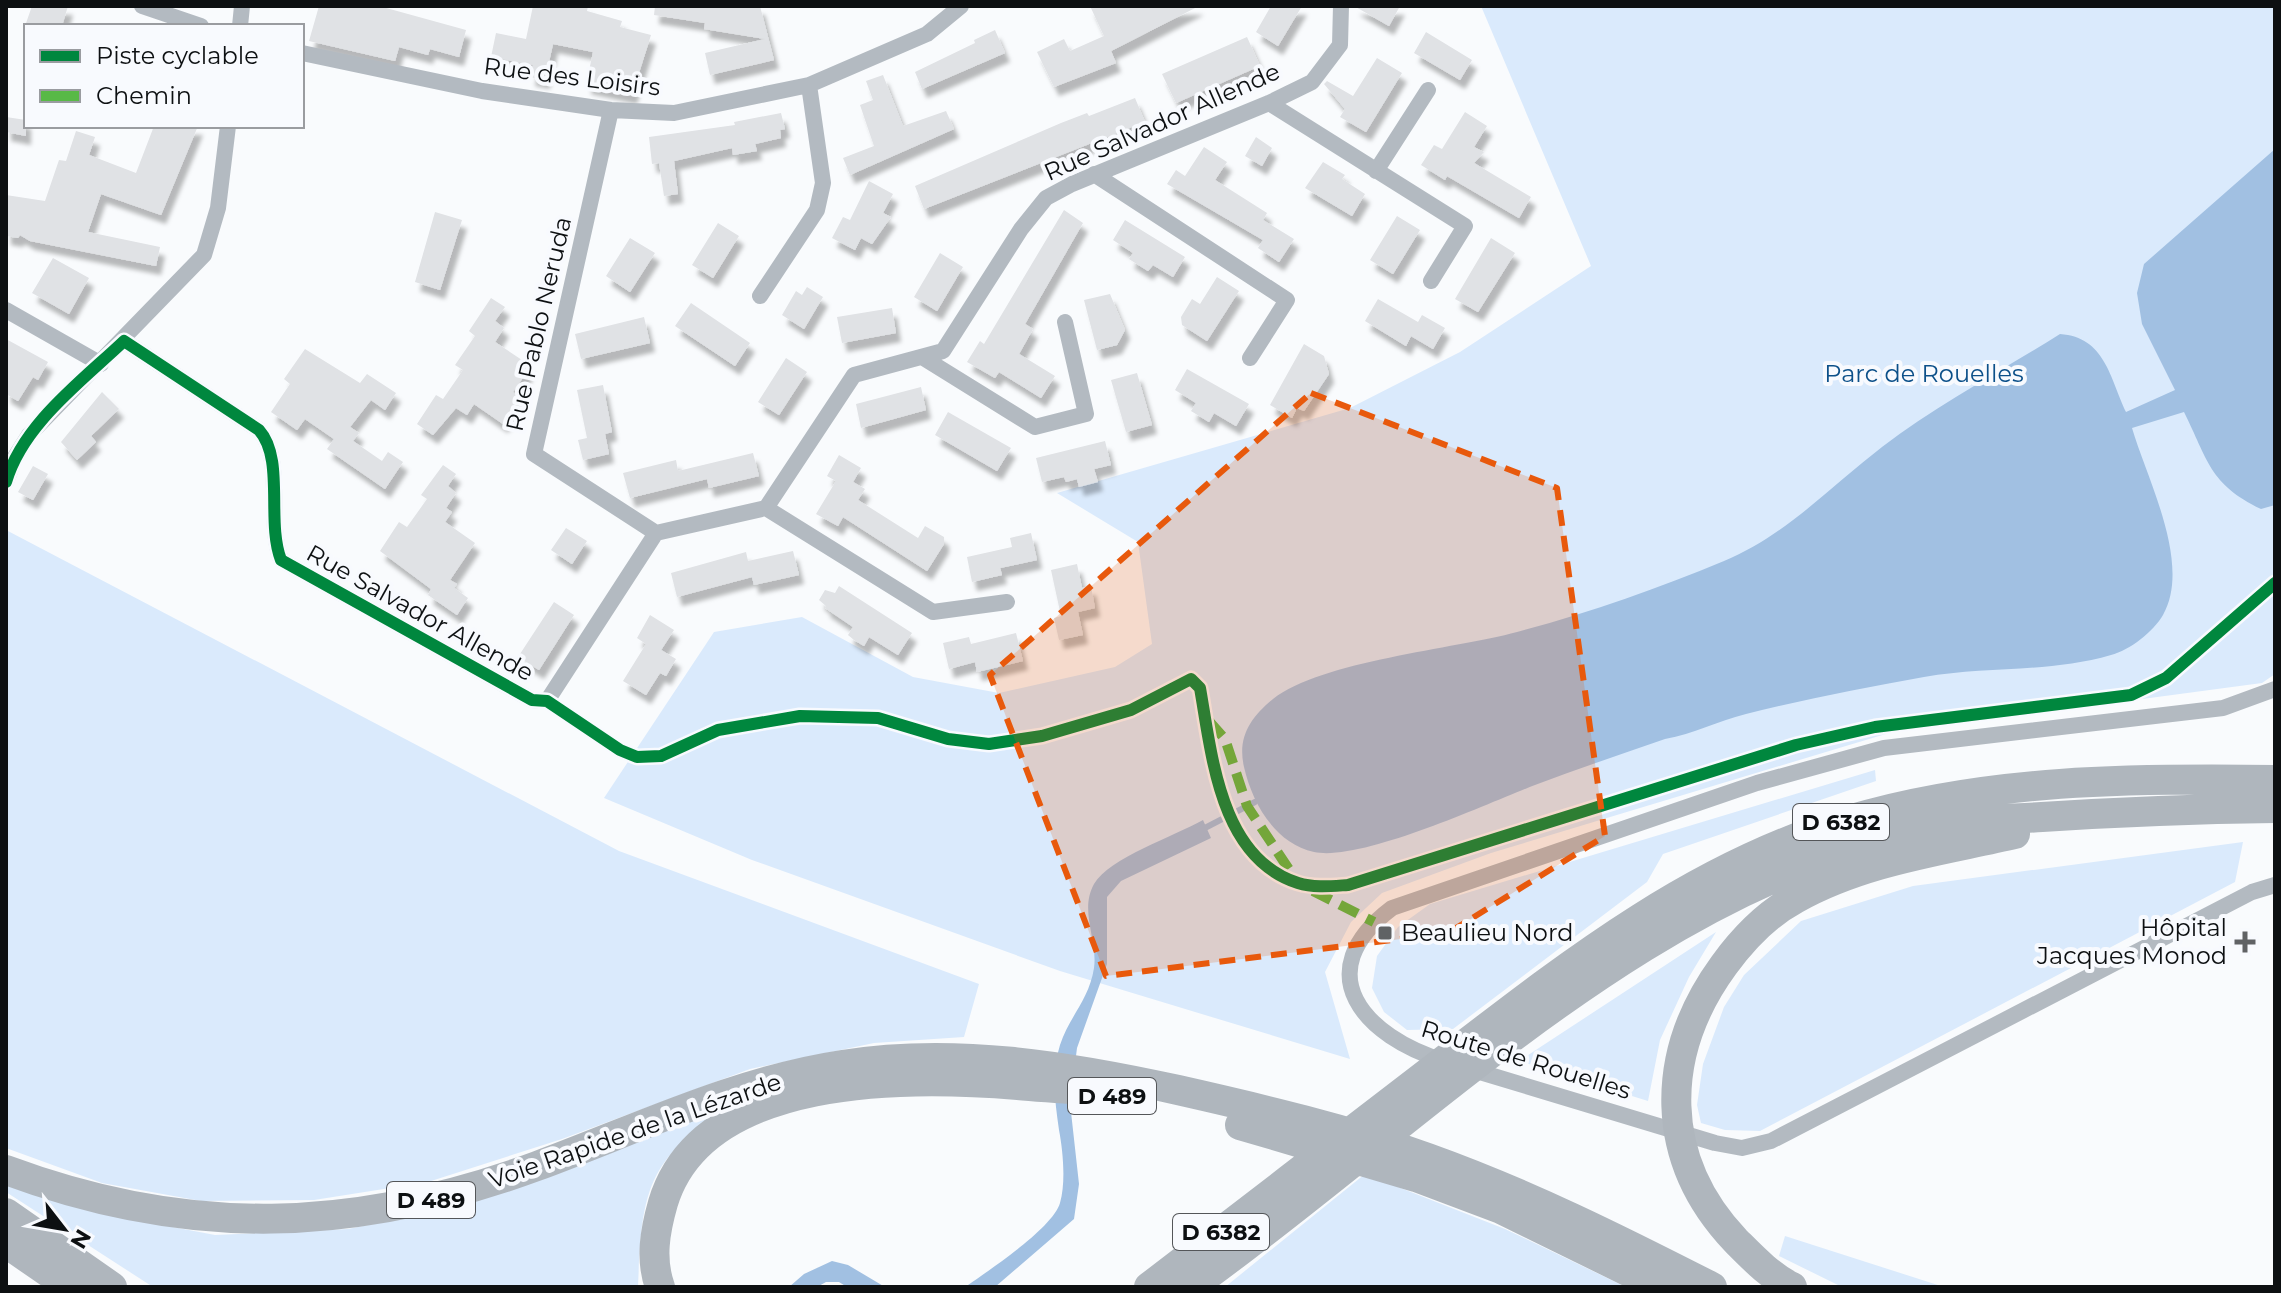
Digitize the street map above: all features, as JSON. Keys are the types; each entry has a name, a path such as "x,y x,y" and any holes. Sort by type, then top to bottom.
{"highway":[{"name":"D 6382","path":"1149,1287 1577,958 1685,890 1770,850 1848,820 1956,796 2099,780 2275,780"},
{"name":"D 6382","path":"1191,1287 1594,978 1701,911 1806,865 1875,842 1956,823 2125,811 2275,808"},
{"path":"1792,1287 1759,1264 1728,1232 1704,1200 1687,1166 1678,1132 1675,1095 1679,1061 1691,1019 1711,982 1743,939 1792,900 1852,871 2125,811 2275,821"},
{"name":"Voie Rapide de la Lézarde","path":"6,1170 72,1193 188,1215 306,1219 367,1213 472,1189 712,1099 783,1078 871,1062 989,1059 1060,1067 1286,1114 1426,1157 1525,1196 1712,1287"},
{"name":"Voie Rapide de la Lézarde","path":"660,1287 655,1275 658,1221 669,1184 702,1142 762,1106 851,1084 952,1080 1090,1091 1273,1133 1416,1177 1501,1209 1660,1287"},
{"path":"6,1213 112,1287"},
{"path":"6,1243 70,1287"}],"street":[{"path":"142,6 195,24"},
{"name":"Rue des Loisirs","path":"304,53 482,91 611,110 674,113 809,85 927,34 961,6"},
{"name":"Rue Salvador Allende","path":"766,508 854,375 943,351 1021,229 1046,198 1094,174 1269,103 1312,82 1340,45 1341,6"},
{"path":"760,296 817,210 823,183 809,85"},
{"path":"1376,171 1428,90"},
{"path":"1269,103 1465,226 1431,281"},
{"name":"Rue Pablo Neruda","path":"611,110 534,454 656,533"},
{"path":"6,482 15,457 29,435 124,341 204,255 218,208 228,128"},
{"path":"1094,174 1287,300 1250,358"},
{"path":"6,310 101,364"},
{"path":"922,357 1035,427 1086,414 1065,322"},
{"name":"Rue Salvador Allende","path":"124,341 259,430 270,443 273,540 281,560 532,700 547,701 656,533"},
{"path":"656,533 766,508 933,612 1007,602"},
{"name":"Route de Rouelles","path":"2275,689 2223,708 1884,748 1757,783 1392,908 1374,922 1363,937 1355,955 1351,990 1367,1018 1386,1036 1410,1051 1715,1143 1742,1148 1771,1141 2252,892 2275,885"}],"highlighted area":[{"path":"1311,393 1557,488 1605,836 1448,933 1106,976 990,675"}],"green space":[{"name":"Parc de Rouelles","path":"1481,6 2275,6 2275,674 2262,683 1889,733 1491,853 1382,893 1351,922 1325,972 1350,1059 1060,971 752,860 604,798 714,632 802,617 913,677 999,693 1115,667 1152,644 1138,542 1057,493 1350,408 1460,352 1591,266"},
{"path":"6,530 619,851 979,984 964,1037 874,1043 750,1069 562,1139 428,1182 314,1200 201,1201 102,1183 6,1148"},
{"path":"1875,770 1876,781 1663,854 1647,882 1453,1029 1407,1030 1384,1012 1372,988 1377,956 1398,927 1430,904"},
{"path":"2243,842 2235,882 1760,1131 1725,1130 1701,1123 1697,1105 1703,1064 1724,1007 1744,975 1801,921 1913,886"},
{"path":"1716,932 1689,977 1660,1040 1648,1101 1519,1061"},
{"path":"733,1103 682,1142 655,1179 642,1224 638,1287 153,1287 6,1192 6,1184 94,1212 215,1235 348,1229 449,1209"},
{"path":"1365,1174 1505,1229 1626,1287 1225,1287"},
{"path":"1785,1236 1944,1287 1842,1287 1779,1256"}],"water":[{"path":"2275,149 2275,505 2261,509 2244,500 2220,480 2205,457 2184,412 2132,428 2164,522 2172,571 2171,594 2163,615 2133,645 2118,653 2088,661 1924,677 1746,714 1616,756 1392,840 1335,853 1314,852 1287,840 1259,807 1244,767 1244,737 1265,706 1295,686 1355,666 1544,625 1622,600 1746,551 1806,510 1882,447 1925,417 2060,334 2075,337 2096,351 2110,373 2126,412 2175,390 2142,324 2137,293 2144,264"},
{"path":"1203,820 1211,838 1121,881 1107,897 1107,964 1077,1048 1070,1103 1079,1184 1074,1219 995,1287 965,1287 1033,1237 1060,1203 1063,1166 1055,1098 1055,1066 1060,1045 1088,990 1094,968 1088,905 1094,884 1113,865"},
{"path":"832,1261 848,1265 885,1287 847,1287 839,1282 826,1282 817,1287 789,1287 804,1274"}],"building":[{"path":"32,6 68,6 63,24 26,24"},
{"path":"319,6 379,6 466,30 459,57 430,49 428,55 399,47 395,61 309,41"},
{"path":"533,6 588,6 587,11 622,21 620,27 651,35 632,95 586,85 593,52 553,44 545,80 530,77 533,65 491,57 496,33 526,39"},
{"path":"655,6 760,6 774,60 710,75 705,53 765,39 704,29 705,23 654,15"},
{"path":"1090,6 1199,6 1111,51 1116,63 1054,87 1037,52 1064,39 1070,51 1104,36"},
{"path":"1271,6 1302,6 1278,46 1256,32"},
{"path":"1354,6 1400,6 1389,26"},
{"path":"995,30 1005,53 922,89 915,72"},
{"path":"1426,32 1472,60 1460,80 1414,53"},
{"path":"1247,37 1260,66 1176,103 1162,74"},
{"path":"1377,58 1402,73 1366,132 1340,117 1345,109 1324,84 1327,81 1353,96"},
{"path":"883,75 903,126 946,111 954,129 850,175 843,158 874,146 860,105 873,100 866,81"},
{"path":"1135,98 1145,122 924,209 915,186 1061,123"},
{"path":"1465,112 1487,126 1474,147 1484,152 1474,163 1531,197 1519,218 1447,176 1445,180 1421,165 1434,145 1442,149"},
{"path":"781,113 785,129 780,130 781,138 755,144 757,151 733,155 732,148 674,161 678,194 664,196 659,163 652,164 649,137 735,125 734,122"},
{"path":"6,117 24,120 26,136 6,132"},
{"path":"153,128 197,128 161,215 101,194 88,232 160,247 156,266 30,241 20,235 18,238 6,236 6,195 45,201 59,160 66,161 76,131 95,137 89,155 136,173"},
{"path":"1256,137 1272,148 1262,166 1245,156"},
{"path":"1204,147 1227,162 1215,180 1267,213 1263,220 1294,239 1279,262 1258,248 1263,240 1167,184 1176,170 1185,176"},
{"path":"1323,162 1345,175 1342,179 1365,194 1352,216 1305,188"},
{"path":"869,181 893,194 883,213 891,217 872,244 861,238 855,250 832,238 843,217 850,220"},
{"path":"1064,210 1083,223 1025,324 1033,329 1019,354 1055,376 1041,398 999,372 995,378 967,362 980,341 984,344"},
{"path":"435,212 462,220 440,290 415,282"},
{"path":"1397,216 1420,230 1393,274 1370,260"},
{"path":"1125,220 1185,257 1173,277 1153,265 1148,271 1129,259 1133,253 1113,240"},
{"path":"718,223 739,236 713,278 692,265"},
{"path":"630,238 655,253 630,292 606,276"},
{"path":"1491,238 1515,253 1478,312 1455,299"},
{"path":"940,253 963,267 937,311 914,297"},
{"path":"53,258 89,278 69,314 32,293"},
{"path":"1217,277 1239,291 1207,341 1182,325 1181,317 1192,299 1200,304"},
{"path":"807,287 823,297 804,329 782,315 796,291 802,295"},
{"path":"1110,294 1125,330 1117,345 1097,350 1084,300"},
{"path":"491,298 505,307 495,321 504,328 495,342 531,366 513,392 521,398 503,424 474,404 467,415 456,408 433,435 417,424 436,395 443,399 463,370 455,365 475,336 469,331"},
{"path":"1378,299 1418,322 1422,315 1445,328 1433,349 1411,336 1406,346 1365,321"},
{"path":"691,303 750,343 735,366 675,326"},
{"path":"892,308 896,333 842,343 837,317"},
{"path":"644,317 650,343 581,359 575,334"},
{"path":"6,339 48,362 38,380 33,377 18,401 6,394"},
{"path":"1304,344 1324,356 1329,374 1304,411 1297,408 1292,418 1270,405"},
{"path":"305,349 360,383 367,374 396,393 385,410 371,400 350,427 359,433 353,441 382,461 388,452 403,462 385,489 327,449 334,439 305,419 297,430 271,412 290,384 284,379"},
{"path":"786,358 807,372 779,415 758,402"},
{"path":"1187,369 1249,404 1236,426 1214,413 1209,422 1191,411 1196,403 1175,390"},
{"path":"1137,373 1152,425 1126,432 1111,380"},
{"path":"603,385 612,432 605,434 609,454 583,460 578,440 587,438 577,390"},
{"path":"921,387 926,410 861,428 856,404"},
{"path":"102,392 119,409 91,436 96,442 77,460 61,442"},
{"path":"948,412 1011,448 997,471 935,435"},
{"path":"1105,441 1111,465 1094,469 1098,482 1079,487 1077,479 1066,482 1064,477 1042,482 1036,458"},
{"path":"753,453 759,476 709,488 707,479 630,498 623,473 676,460 678,471"},
{"path":"839,455 861,468 853,482 865,489 858,500 918,538 925,526 944,537 944,544 927,571 843,517 838,526 816,514 836,481 827,476"},
{"path":"443,465 456,474 448,486 456,493 446,508 452,512 445,522 475,543 450,580 457,584 454,588 468,598 457,615 428,595 431,589 380,551 399,522 407,527 427,499 421,495"},
{"path":"33,466 48,474 33,500 18,492"},
{"path":"566,528 587,541 572,564 551,550"},
{"path":"1031,533 1037,560 1000,568 1002,575 972,582 967,557 1012,547 1010,538"},
{"path":"793,551 799,575 754,585 752,577 677,597 671,573 746,552 748,561"},
{"path":"1077,564 1082,588 1091,586 1095,608 1078,612 1083,635 1059,640 1054,618 1061,616 1051,570"},
{"path":"839,586 912,633 898,655 869,637 864,646 848,635 853,627 825,608 819,600 825,590 835,593"},
{"path":"554,602 574,615 539,670 518,657"},
{"path":"650,615 674,630 661,650 676,659 666,676 660,673 646,695 623,681 646,644 637,638"},
{"path":"1016,633 1023,661 977,672 975,662 949,669 943,643 969,637 971,644"}],"waterway":[{"path":"1201,830 1255,802"}],"marked path":[{"path":"1209,721 1225,739 1247,806 1294,877"},
{"path":"1313,891 1374,922"}],"cycle path":[{"path":"6,482 14,461 40,422 124,341 259,430 267,442 271,457 275,527 281,560 532,700 547,701 620,750 637,757 661,756 718,730 800,716 878,718 948,739 989,744 1042,736 1131,710 1191,679 1200,688 1216,773 1236,828 1251,852 1272,870 1298,883 1317,886 1348,885 1796,745 1875,727 2131,695 2166,678 2275,583"}],"place":[{"name":"Beaulieu Nord","path":"1385,933"},
{"name":"Hôpital Jacques Monod","path":"2245,942"}]}
